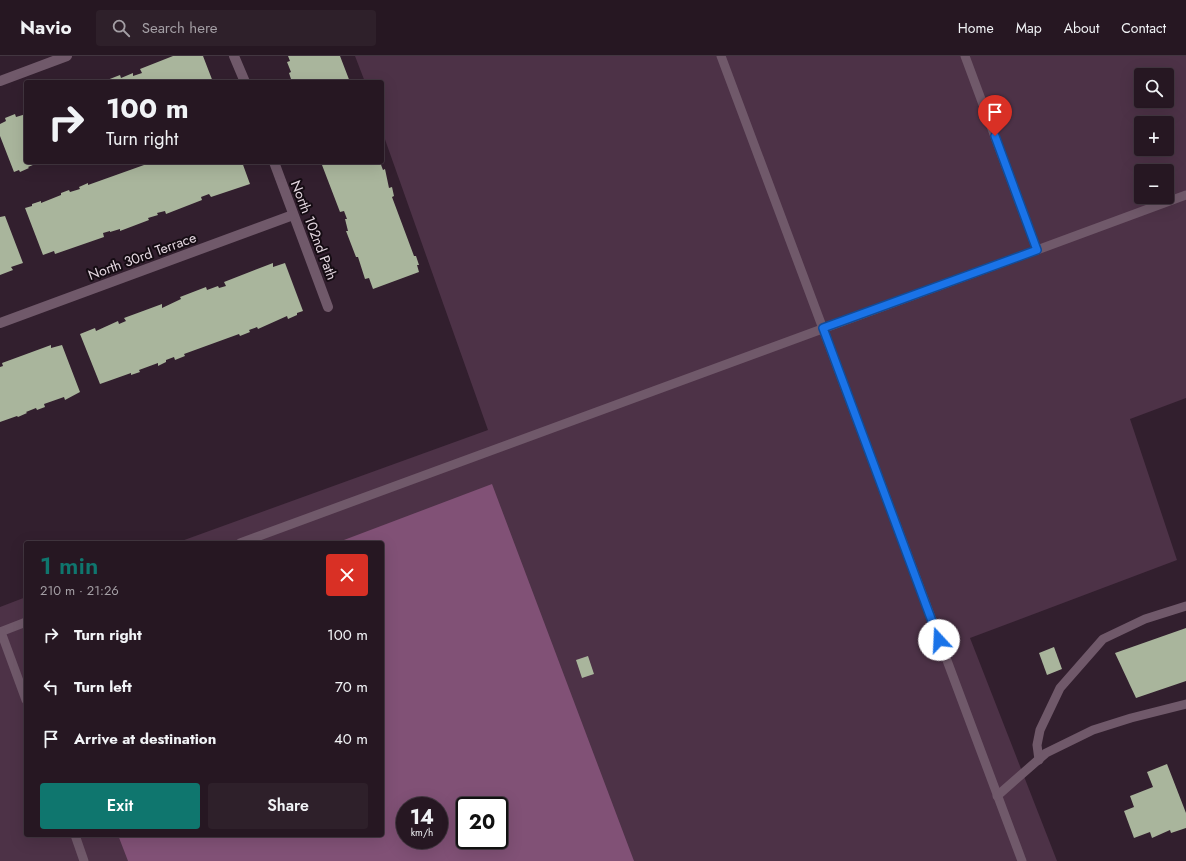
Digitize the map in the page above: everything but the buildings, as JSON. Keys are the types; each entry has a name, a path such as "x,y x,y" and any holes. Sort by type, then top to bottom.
{"street":[{"path":"0,81 67,56"},
{"path":"234,56 243,80"},
{"name":"North 102nd Path","path":"275,164 328,307"},
{"name":"North 30rd Terrace","path":"0,323 293,215"}],"lane":[{"path":"721,56 1022,861"},
{"path":"965,56 1037,250"},
{"path":"245,541 1186,195"},
{"path":"1039,760 1037,744 1040,730 1060,688 1102,639 1145,619 1186,606"},
{"path":"24,623 0,632 24,695"},
{"path":"997,796 1046,753 1093,730 1131,718 1186,704"},
{"path":"76,837 84,861"}],"shaded area":[{"path":"355,56 1186,56 1186,398 1130,419 1177,560 970,638 1057,861 0,861 0,607 24,598 24,837 384,837 384,541 182,541 488,430 384,137 384,80 364,80"},
{"path":"492,484 634,861 128,861 119,837 384,837 384,541 341,541"}],"route":[{"path":"939,640 823,328 1037,250 995,136"}]}
